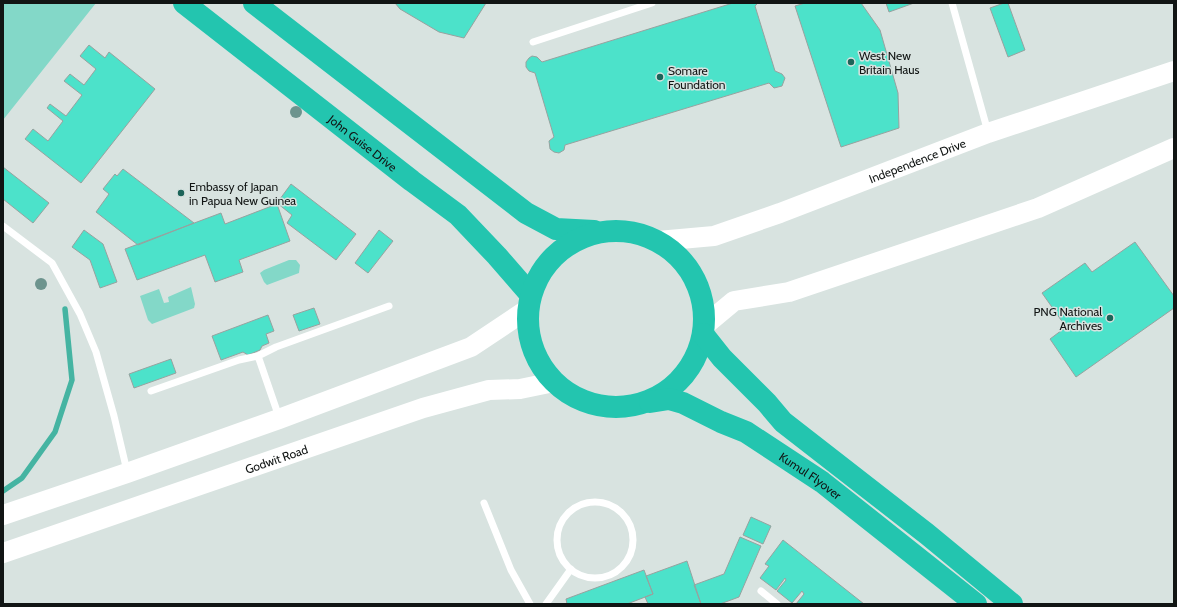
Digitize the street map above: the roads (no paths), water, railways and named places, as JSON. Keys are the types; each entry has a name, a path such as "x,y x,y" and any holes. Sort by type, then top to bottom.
{"highway":[{"name":"John Guise Drive","path":"184,3 412,181 458,215 498,256 529,302"},
{"path":"254,3 526,213 556,229 630,231 645,235 658,241 678,256 694,277 702,300 703,330 696,356 683,376 665,392 644,403 621,408 603,407 585,402 569,394 554,382 540,364 530,343 529,302 540,271 556,252 577,238 600,231"},
{"name":"Kumul Flyover","path":"703,330 722,358 767,403 783,422 927,534 1012,604"},
{"name":"Kumul Flyover","path":"621,408 669,399 683,403 721,422 746,432 822,482 976,604"}],"main road":[{"name":"Independence Drive","path":"658,241 714,236 780,213 988,133 1174,71"},
{"path":"703,330 734,301 789,292 1038,208 1174,148"},
{"path":"3,515 279,419 471,347 529,302"},
{"name":"Godwit Road","path":"3,553 423,408 489,390 520,389 554,382"}],"lane":[{"path":"533,42 652,3"},
{"path":"952,3 988,133"},
{"path":"3,226 52,263 80,314 96,352 114,416 127,473"},
{"path":"151,391 239,360 258,356 276,347 389,306"},
{"path":"258,356 279,419"},
{"path":"587,502 599,502 610,505 621,511 628,521 632,533 632,547 628,559 620,569 608,576 595,578 582,576 571,569 562,559 558,548 557,536 560,524 566,514 576,506 587,502"},
{"path":"484,503 511,570 530,604"},
{"path":"546,604 571,569"},
{"path":"761,591 777,604"}],"waterway":[{"path":"3,491 22,478 55,432 72,380 65,309"}],"place":[{"name":"West New Britain Haus","path":"851,62"},
{"name":"Somare Foundation","path":"660,77"},
{"name":"Embassy of Japan in Papua New Guinea","path":"181,193"},
{"name":"PNG National Archives","path":"1110,318"}]}
